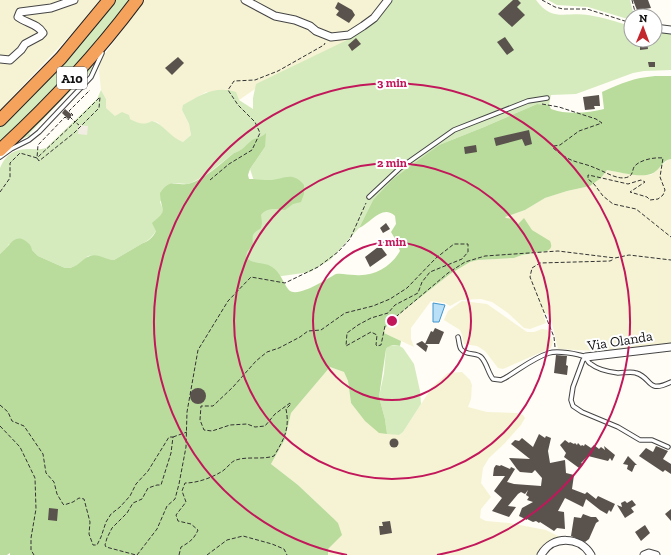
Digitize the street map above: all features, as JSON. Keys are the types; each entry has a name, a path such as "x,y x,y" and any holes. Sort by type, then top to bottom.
{"highway":[{"name":"A10","path":"0,120 61,58 108,0"},
{"name":"A10","path":"0,150 52,101 84,65 137,0"}],"street":[{"path":"0,59 10,60 25,44 43,33 36,26 24,22 18,17 20,12 51,8 74,0"},
{"path":"245,0 276,16 295,20 310,26 328,37 349,35 374,18 388,0"},
{"name":"Via Olanda","path":"586,357 671,347"},
{"path":"541,555 552,542 572,541 587,549 591,555"},
{"path":"644,555 649,553 656,555"}],"lane":[{"path":"111,41 119,23"},
{"path":"0,157 29,140 44,127 91,77 101,54 104,51"},
{"path":"369,197 400,168 454,130 528,101 548,98"},
{"path":"458,337 462,350 482,358 490,376 497,380 505,378 548,353 556,352 581,355 586,357 589,363 593,366 617,373 636,372 644,376 649,384 657,387 671,382"},
{"name":"Via Olanda","path":"586,357 582,360 573,388 571,400 573,406 582,412 618,427 640,440 652,440 668,447"}],"path":[{"path":"542,0 555,7 563,9 588,9 623,20"},
{"path":"210,180 229,164 252,150 260,133 255,122 238,105 228,90 234,81 255,80 278,71 324,45 328,37"},
{"path":"37,158 38,145 64,117 68,120 73,115 69,111 90,90"},
{"path":"0,192 10,178 10,163 20,153 37,158 39,161 74,133 99,108 100,97 37,158"},
{"path":"537,100 542,105 559,107 596,119 602,123 579,131 565,143 554,146 553,148 567,158 617,177 626,178 630,176 634,167 639,162 662,158 660,177 665,190 663,195 658,199 650,200 646,197 630,192 645,182 641,180 628,184 588,175 588,179 613,204 636,209 671,237"},
{"path":"70,117 79,125"},
{"path":"173,437 171,453 161,485 148,488 142,499 133,503 127,513 112,528 107,538 105,545 106,547 136,555 157,529 167,506 175,499 182,467 187,432 187,412 198,350 228,301 251,277 286,283 318,268 338,252 350,239 369,197"},
{"path":"179,555 181,547 190,542 198,530 191,524 178,521 176,516 186,502 182,491 185,483 199,481 223,472 227,466 236,460 268,458 274,456 287,433 288,419 286,409 291,404 290,403 275,414 265,426 255,427 247,424 230,425 212,431 204,430 200,420 201,406 213,406 230,391 256,361 267,352 300,338 308,331 322,330 345,314 373,306 390,299 407,288 436,258 454,244 468,244 468,252 462,259 430,272 422,282 418,293 395,305 388,313 371,318 356,326 347,333 346,346 371,332 377,335 376,345 381,345 385,326 448,273 465,262 485,256 558,251 615,258"},
{"path":"556,352 554,337 533,285 530,273 532,268 540,263 610,261 615,258 629,255 671,260"},
{"path":"0,405 8,412 12,421 24,426 43,454 46,474 54,482 57,494 63,504 73,502 79,498 84,499 90,522 89,534 94,545 97,545 99,542 106,522 111,514 130,496 136,484 148,471 169,437 187,432"},
{"path":"0,426 20,447 35,478 36,509 31,538 31,550 34,555"},
{"path":"207,555 227,540 243,536 284,549 287,555"}],"shaded area":[{"path":"0,0 100,0 76,29 0,110"},
{"path":"145,0 395,0 387,20 255,89 239,100 206,92 184,105 182,110 189,124 191,135 183,142 177,140 157,122 152,121 147,124 139,124 130,119 115,116 105,108 106,99 101,90 99,70 101,59"},
{"path":"79,125 88,126 87,135 78,134"},
{"path":"669,159 671,159 671,343 598,351 558,349 550,315 543,313 546,323 530,329 524,328 508,313 492,302 481,299 461,300 450,306 445,303 431,301 411,328 411,339 414,347 384,333 385,328 403,311 450,274 470,262 478,260 514,258 522,255 547,251 540,236 531,230 524,219 518,224 504,217 525,210 545,198 590,186 601,178 607,170 629,174 651,175"},
{"path":"462,301 487,304 527,332 534,332 542,329 548,330 553,342 551,348 503,369 498,368 485,351 477,346 464,344 460,330 444,320 448,311"},
{"path":"330,367 344,372 348,381 351,403 393,434 399,435 403,432 432,387 448,373 462,372 470,380 472,385 471,399 468,407 487,412 517,413 523,415 525,418 521,425 489,458 483,468 481,483 491,497 481,509 480,518 486,521 509,523 546,530 560,537 551,539 537,555 328,555 328,549 332,544 333,518 298,485 271,464 285,439 291,413"}],"green space":[{"path":"113,0 132,0 76,67 0,144 0,126 16,111"},
{"path":"392,0 536,0 542,7 553,14 588,15 623,24 623,48 663,48 663,33 671,34 671,70 633,73 576,94 551,95 549,105 537,104 439,145 373,200 359,228 330,260 310,272 254,280 249,274 244,245 255,184 250,169 265,147 262,137 234,153 206,175 191,183 173,183 160,202 163,215 154,234 147,241 114,260 88,256 78,265 72,268 65,268 38,256 32,250 9,244 4,252 0,254 0,168 2,163 11,153 15,151 46,148 97,99 101,90 106,99 106,108 115,116 122,112 129,115 130,119 138,123 143,124 152,121 183,142 191,135 189,124 182,110 183,105 208,92 215,90 229,90 236,92 239,100 253,109 253,98 256,84 347,40 368,27 380,17"},
{"path":"548,0 630,0 632,8 623,8 623,18 588,7 557,5"},
{"path":"89,66 92,68 86,78 84,77 29,134 31,135 22,139 21,137"},
{"path":"655,76 671,76 671,159 665,161 654,173 646,175 607,170 601,178 590,186 545,198 525,210 505,217 514,219 515,223 518,224 524,218 532,230 550,241 551,248 547,251 522,255 514,258 478,260 470,262 450,274 403,311 385,328 384,333 401,341 400,346 393,345 386,349 379,397 385,419 387,434 379,433 365,421 351,403 348,381 344,372 330,367 291,413 285,439 271,464 298,485 338,523 342,535 328,549 328,555 10,555 10,553 7,555 0,555 0,254 14,240 24,240 30,244 32,250 38,256 65,268 73,267 87,257 93,255 114,260 147,241 154,235 156,231 152,223 162,213 163,210 160,193 164,188 170,184 187,184 199,180 252,140 261,137 266,133 265,147 250,169 248,175 249,179 274,180 287,177 295,178 300,180 304,185 304,194 301,202 293,204 285,210 275,209 263,212 261,215 261,228 253,235 253,245 247,252 246,257 251,261 269,265 275,269 288,289 292,292 311,288 336,274 362,275 375,273 392,262 400,251 391,232 396,224 395,216 390,213 381,213 359,228 373,200 393,179 439,145 537,104 549,105 551,109 571,113 591,112 604,109 602,92 628,81"},
{"path":"398,345 403,348 414,364 420,391 421,404 403,432 399,435 387,434 385,419 379,397 384,373 386,349 389,346"}],"water":[{"path":"433,303 445,305 439,322 433,322"}],"building":[{"path":"513,0 518,0 521,3 517,7 525,15 512,27 498,14"},
{"path":"633,0 648,0 651,8 636,8"},
{"path":"338,2 352,10 355,15 349,23 336,15 339,11 335,8"},
{"path":"505,37 514,50 507,55 497,42"},
{"path":"356,38 361,44 352,51 348,45"},
{"path":"640,48 648,48 648,49 640,50"},
{"path":"178,57 184,63 172,75 165,68"},
{"path":"648,62 655,62 655,67 649,67"},
{"path":"599,95 600,106 594,106 595,109 585,110 583,97"},
{"path":"65,109 72,115 68,119 62,113"},
{"path":"529,130 532,144 525,146 522,139 496,146 494,138"},
{"path":"476,145 477,152 465,154 464,147"},
{"path":"386,223 390,229 383,233 380,228"},
{"path":"378,247 381,247 387,255 370,267 365,257"},
{"path":"435,328 444,332 439,344 425,344 431,331 433,332"},
{"path":"422,341 428,346 426,352 416,344"},
{"path":"556,355 567,356 567,375 554,373"},
{"path":"198,388 205,393 206,396 201,403 198,404 191,399 190,396 195,389"},
{"path":"539,434 545,438 546,436 551,438 548,451 550,463 565,460 566,473 574,475 572,489 585,494 587,492 596,499 598,496 615,504 611,512 609,510 607,514 586,499 583,507 565,498 558,511 564,512 565,529 557,528 554,531 540,522 533,522 519,516 522,508 533,502 527,500 529,497 526,495 528,490 525,494 521,492 518,494 508,506 516,507 509,517 492,511 502,498 494,491 505,476 493,476 496,465 515,469 507,482 541,486 542,478 535,470 532,473 520,472 509,458 530,459 511,444 515,440 519,441 522,438 533,447"},
{"path":"394,438 399,443 394,448 389,443"},
{"path":"565,440 569,443 575,443 577,445 578,443 581,446 584,446 585,444 591,448 594,445 599,449 601,447 605,450 604,446 615,455 612,461 610,458 608,461 588,456 581,463 583,464 579,468 564,457 566,453 560,445"},
{"path":"656,446 668,451 663,459 671,464 671,474 665,470 663,472 639,456 646,448 653,452"},
{"path":"628,456 637,465 635,465 632,472 627,469 628,465 623,464"},
{"path":"632,500 636,505 631,508 634,512 625,518 617,505 622,507 621,503 625,501 627,503"},
{"path":"49,508 58,509 57,521 48,520"},
{"path":"671,509 671,521 665,514"},
{"path":"583,514 596,517 599,521 596,523 589,539 585,542 571,536 574,517 581,518"},
{"path":"390,521 392,533 380,535 379,526 383,526 382,522"},
{"path":"645,525 650,533 641,541 635,532"}]}
